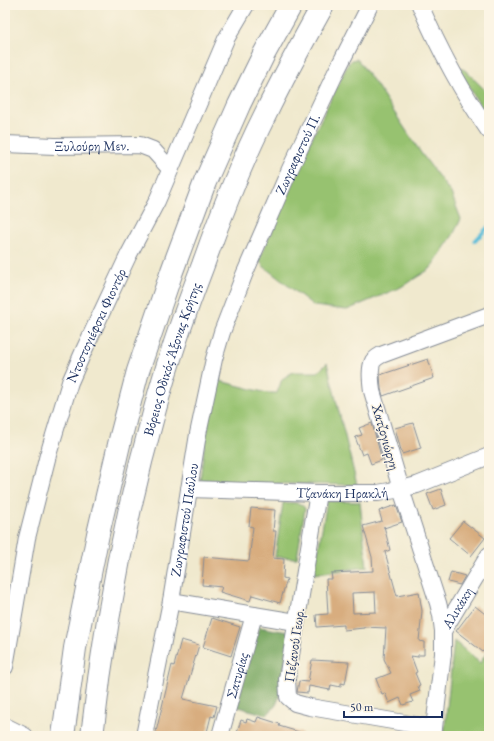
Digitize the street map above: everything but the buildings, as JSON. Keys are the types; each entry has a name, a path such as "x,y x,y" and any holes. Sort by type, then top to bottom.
{"highway":[{"name":"Βόρειος Οδικός Άξονας Κρήτης","path":"63,736 75,648 98,534 119,443 138,372 172,271 205,182 239,105 264,54 291,5"},
{"name":"Βόρειος Οδικός Άξονας Κρήτης","path":"92,736 104,645 124,540 148,434 179,330 217,225 258,129 290,65 323,5"}],"street":[{"name":"Ντοστογιέφσκι Φιοντόρ","path":"5,667 27,538 48,455 70,382 125,264 157,201 226,39 246,5"},
{"name":"Ζωγραφιστού Π.","path":"231,306 290,169 370,5"},
{"path":"420,5 451,69 466,96 489,131"},
{"name":"Ξυλούρη Μεν.","path":"5,144 55,146 140,145 153,150 170,169"},
{"name":"Ζωγραφιστού Παύλου","path":"144,736 171,602 189,489 208,385 214,359 231,306"},
{"name":"Χατζογιώργη","path":"442,631 441,615 438,603 401,489 372,391 371,379 373,361 381,354 489,315"},
{"name":"Τζανάκη Ηρακλή","path":"189,489 318,493 378,493 401,489 436,478 489,456"},
{"name":"Πεζανού Γεωρ.","path":"318,493 287,679 287,692 291,700 300,705 434,732"},
{"name":"Αλικάκη","path":"434,732 443,654 442,631 489,555"},
{"path":"171,602 296,622"},
{"name":"Σατυρίας","path":"220,736 254,615"},
{"path":"5,726 25,736"}],"green space":[{"path":"357,59 375,83 421,153 451,193 461,219 453,235 430,269 401,287 347,310 314,306 263,266 259,260 312,138 348,64 352,60"},
{"path":"456,65 466,71 489,94 489,121"},
{"path":"327,363 357,485 248,483 200,480 208,416 216,380 267,393 277,393 282,379 293,372 318,372"},
{"path":"327,501 360,502 367,567 314,574"},
{"path":"283,503 299,504 304,506 305,509 297,558 275,557"},
{"path":"259,627 288,632 290,634 279,698 276,705 267,715 235,706"},
{"path":"454,641 480,663 489,649 489,736 444,736"}],"waterway":[{"path":"475,241 489,226"}]}
